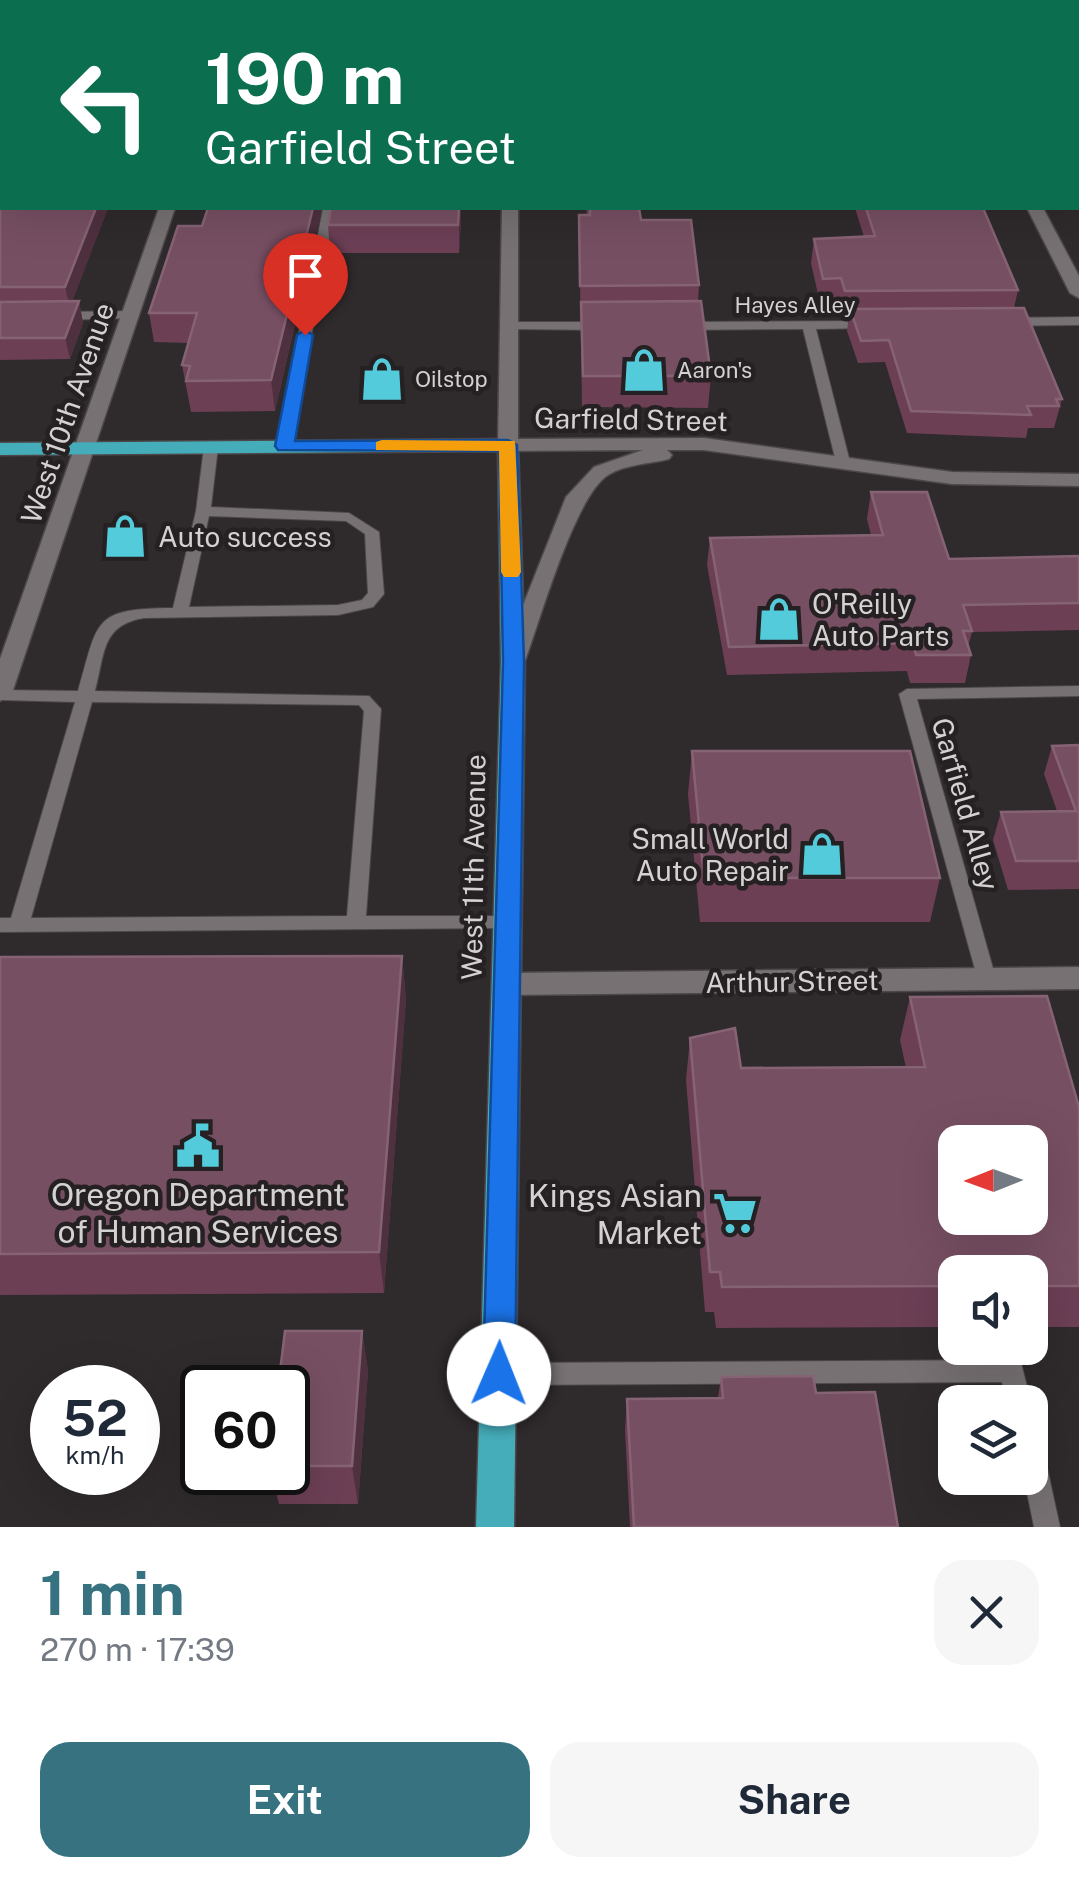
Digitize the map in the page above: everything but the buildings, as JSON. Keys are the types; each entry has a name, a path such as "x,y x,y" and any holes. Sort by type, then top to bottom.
{"main road":[{"name":"West 10th Avenue","path":"0,694 165,210"},
{"name":"West 11th Avenue","path":"495,1527 513,661 508,445 510,210"},
{"path":"1037,210 1079,293"},
{"name":"Garfield Street","path":"0,449 704,444 952,478 1079,480"},
{"path":"513,661 576,498 602,471 644,456 782,452"},
{"name":"Arthur Street","path":"506,984 1079,978"}],"lane":[{"path":"284,446 328,210"},
{"path":"37,316 130,315"},
{"path":"982,323 1079,321"},
{"name":"Hayes Alley","path":"657,326 886,324"},
{"path":"510,326 620,326"},
{"path":"809,326 843,462"},
{"path":"180,612 204,511 211,447"},
{"path":"204,511 350,517 372,532 376,594 366,604 338,610 180,612 119,618 104,630 10,925 507,922"},
{"name":"Garfield Alley","path":"986,979 907,694 1079,691"},
{"path":"0,694 363,700 373,709 373,742 356,923"},
{"path":"499,1374 1012,1371 1016,1385"},
{"path":"1041,1495 1048,1527"}],"slow traffic":[{"path":"382,446 508,445 511,572"}],"place":[{"name":"Aaron's","path":"644,370"},
{"name":"Oilstop","path":"382,379"},
{"name":"Auto success","path":"125,536"},
{"name":"O'Reilly Auto Parts","path":"779,619"},
{"name":"Small World Auto Repair","path":"822,854"},
{"name":"Oregon Department of Human Services","path":"198,1146"},
{"name":"Kings Asian Market","path":"735,1213"}],"route":[{"path":"305,335 284,446 508,445 513,661 499,1374"}]}
